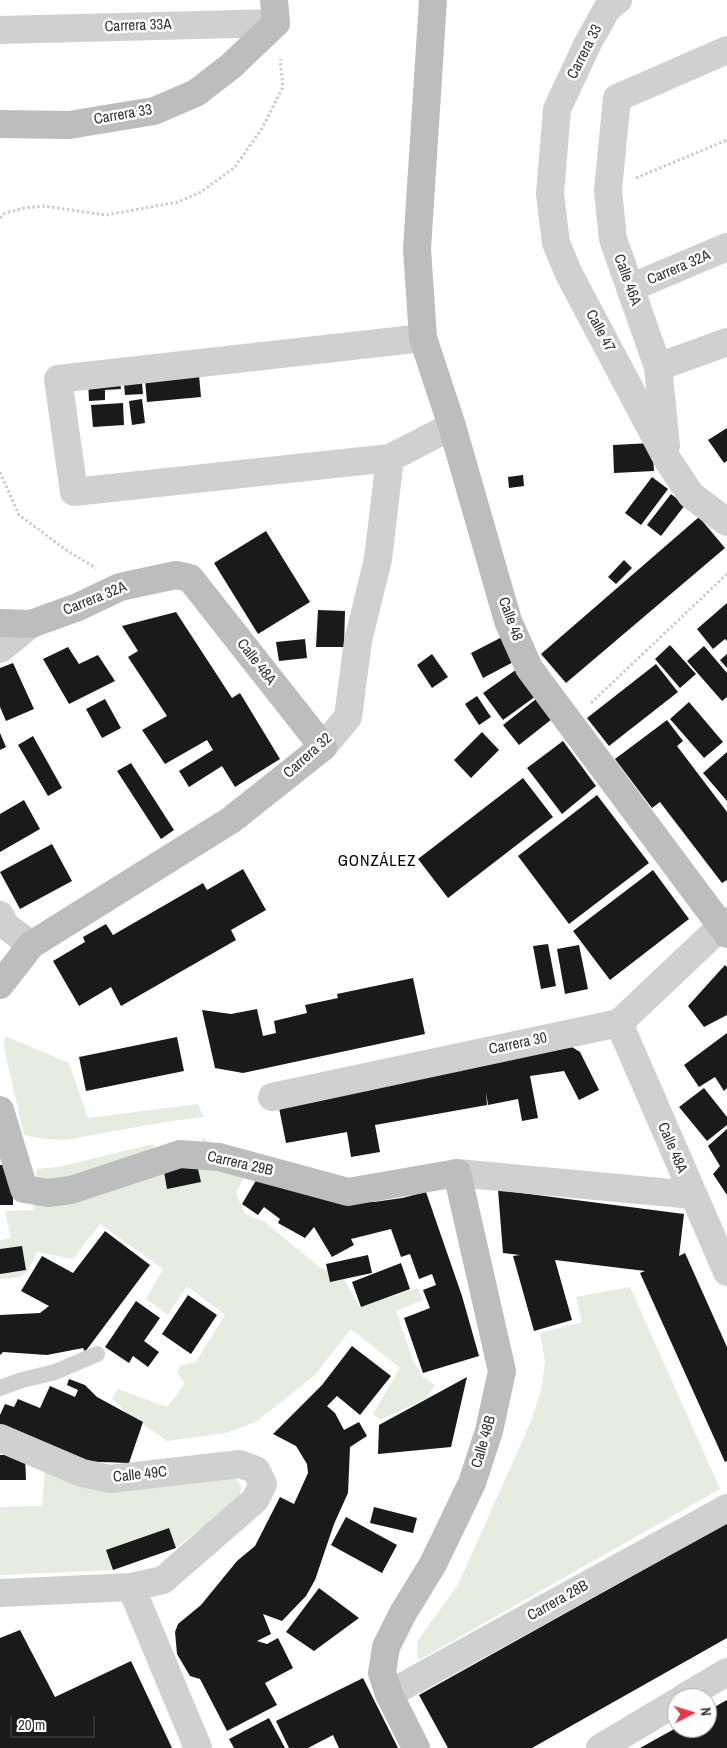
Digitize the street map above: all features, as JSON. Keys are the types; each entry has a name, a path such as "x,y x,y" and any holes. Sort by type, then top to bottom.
{"street":[{"name":"Calle 48","path":"433,0 417,249 423,338 452,426 508,621 529,668 725,927"},
{"name":"Carrera 33","path":"557,109 607,9 618,0"},
{"name":"Carrera 33","path":"0,124 69,125 154,111 196,94 231,66 275,11"},
{"name":"Carrera 33A","path":"0,30 275,11"},
{"name":"Calle 46A","path":"667,459 658,367 613,239 608,190 618,98 727,50"},
{"name":"Calle 47","path":"557,109 550,194 556,243 569,274 667,459 691,495 727,522"},
{"name":"Carrera 32A","path":"630,288 727,247"},
{"path":"423,338 58,379 74,492 390,458 452,426"},
{"path":"658,367 727,342"},
{"name":"Carrera 32","path":"0,986 31,945 230,820 323,747 348,717 358,641 378,559 390,458"},
{"name":"Carrera 32A","path":"0,649 31,624 78,607 120,588 176,574 190,578"},
{"name":"Calle 48A","path":"190,578 323,747"},
{"name":"Carrera 32A","path":"0,623 31,624"},
{"path":"2,922 31,945"},
{"path":"619,1023 725,927"},
{"name":"Calle 48A","path":"619,1023 727,1272"},
{"name":"Carrera 30","path":"272,1097 619,1023"},
{"name":"Carrera 29B","path":"0,1110 24,1189 48,1193 71,1190 180,1154 219,1157 348,1192 457,1173"},
{"path":"457,1173 693,1195"},
{"name":"Calle 48B","path":"416,1748 389,1694 382,1673 386,1647 403,1613 433,1564 472,1482 490,1431 502,1370 457,1173"},
{"name":"Calle 49C","path":"0,1438 82,1473 110,1479 240,1464 256,1470 263,1484 255,1500 163,1580 131,1587"},
{"name":"Carrera 28B","path":"389,1694 727,1508"},
{"path":"0,1593 131,1587 198,1748"},
{"path":"701,1688 727,1672"},
{"path":"600,1748 667,1708"}],"lane":[{"path":"0,1388 22,1380 55,1372 97,1354"}],"path":[{"path":"0,218 5,213 24,208 44,206 106,215 178,202 201,192 234,168 261,130 283,87 275,11"},
{"path":"608,190 727,140"},
{"path":"0,472 19,515 69,552 97,569 120,588"},
{"path":"570,722 727,574"}],"shaded area":[{"path":"5,1036 69,1063 88,1118 198,1104 204,1117 164,1122 66,1140 44,1139 24,1135 4,1048"},
{"path":"202,1138 232,1155 248,1170 236,1193 245,1214 265,1222 318,1266 344,1279 360,1307 417,1288 423,1300 396,1311 413,1360 423,1377 435,1385 425,1399 380,1420 373,1414 400,1368 351,1329 314,1376 256,1422 226,1433 167,1441 126,1412 112,1399 118,1389 167,1407 185,1384 177,1372 181,1365 196,1362 225,1315 187,1286 168,1315 146,1299 163,1269 100,1224 73,1259 37,1252 28,1271 20,1277 0,1279 0,1240 11,1238 5,1211 34,1210 37,1169 58,1167 153,1144 159,1169 202,1162"},
{"path":"630,1287 720,1489 419,1660 417,1651 418,1640 458,1585 532,1419 542,1386 545,1362 540,1333 582,1322 576,1297"},
{"path":"45,1467 233,1474 241,1485 240,1498 230,1510 196,1532 176,1548 169,1528 106,1550 113,1570 0,1575 0,1507 42,1506"}],"building":[{"path":"141,372 143,394 125,395 123,374"},
{"path":"199,375 201,397 147,402 145,380"},
{"path":"119,376 121,389 105,390 105,400 89,401 88,379"},
{"path":"142,399 145,423 132,425 129,401"},
{"path":"123,403 124,425 93,427 91,405"},
{"path":"727,428 727,461 724,463 708,440"},
{"path":"652,443 654,471 614,473 613,445"},
{"path":"523,475 524,486 509,488 508,477"},
{"path":"652,477 668,489 641,525 625,513"},
{"path":"671,494 685,505 661,536 647,525"},
{"path":"699,517 725,548 566,683 541,654"},
{"path":"266,531 310,602 258,634 214,563"},
{"path":"624,560 632,568 616,584 608,577"},
{"path":"727,603 727,641 725,639 713,649 697,629"},
{"path":"318,610 345,611 344,647 316,647"},
{"path":"176,612 232,698 240,693 280,759 235,787 222,766 189,787 179,771 213,750 207,740 165,764 142,730 167,716 128,657 138,651 122,626"},
{"path":"508,634 521,658 483,678 471,653"},
{"path":"305,639 307,658 279,661 276,642"},
{"path":"670,645 696,674 680,688 655,659"},
{"path":"704,646 727,673 727,697 722,701 687,661"},
{"path":"68,647 79,664 98,655 115,681 69,704 43,659"},
{"path":"432,654 448,677 432,688 417,665"},
{"path":"727,654 727,668 720,660"},
{"path":"13,663 34,709 6,721 0,707 0,668"},
{"path":"656,664 678,692 609,746 587,718"},
{"path":"517,669 536,696 503,720 483,693"},
{"path":"477,696 491,717 479,725 465,704"},
{"path":"105,699 121,728 102,738 86,709"},
{"path":"536,699 552,719 519,745 503,725"},
{"path":"689,702 723,742 704,758 670,719"},
{"path":"667,720 683,741 677,746 727,812 727,880 722,883 660,802 652,808 615,759"},
{"path":"482,732 499,750 471,778 454,760"},
{"path":"0,733 6,747 0,750"},
{"path":"33,736 62,788 48,796 18,745"},
{"path":"563,741 596,786 562,814 527,768"},
{"path":"727,752 727,801 703,773"},
{"path":"131,763 174,830 161,839 117,771"},
{"path":"523,778 553,817 448,898 418,859"},
{"path":"597,795 649,863 569,924 518,856"},
{"path":"24,800 40,829 0,852 0,814"},
{"path":"52,844 72,881 20,909 0,872"},
{"path":"243,869 266,910 231,930 236,940 121,1006 111,987 79,1006 53,961 85,942 83,937 106,924 113,935 203,883 207,890"},
{"path":"653,870 689,919 610,980 573,931"},
{"path":"548,944 556,986 541,989 533,946"},
{"path":"579,945 588,989 565,994 557,949"},
{"path":"725,965 727,967 727,1015 704,1027 688,1006"},
{"path":"413,978 425,1034 243,1073 215,1068 202,1010 231,1014 257,1009 263,1036 276,1033 274,1021 307,1013 305,1005 338,998 337,994"},
{"path":"727,1033 727,1088 724,1091 715,1077 699,1087 684,1065"},
{"path":"177,1037 184,1071 86,1091 79,1057"},
{"path":"572,1047 580,1052 599,1090 579,1100 564,1071 530,1076 538,1118 522,1121 518,1099 488,1105 486,1092 487,1105 375,1125 380,1152 351,1157 347,1132 286,1143 278,1103"},
{"path":"704,1088 727,1117 727,1125 707,1141 679,1107"},
{"path":"727,1129 727,1195 713,1174 720,1166 708,1146"},
{"path":"196,1160 201,1182 167,1189 163,1166"},
{"path":"0,1165 13,1165 13,1205 0,1205"},
{"path":"261,1172 347,1201 374,1202 426,1192 462,1296 479,1356 423,1373 404,1318 430,1308 423,1290 436,1285 432,1274 419,1279 410,1254 401,1257 391,1229 351,1239 354,1245 332,1257 314,1227 305,1238 278,1223 280,1219 264,1207 258,1215 242,1204"},
{"path":"498,1190 684,1214 679,1256 685,1253 727,1347 727,1461 725,1462 640,1273 645,1271 555,1260 572,1320 534,1331 513,1256 520,1255 503,1253"},
{"path":"105,1231 150,1265 85,1352 83,1348 47,1355 3,1352 0,1355 0,1315 40,1313 49,1306 21,1291 42,1256 73,1273"},
{"path":"22,1246 26,1270 0,1274 0,1249"},
{"path":"368,1255 372,1273 330,1282 326,1264"},
{"path":"401,1263 410,1289 361,1307 352,1282"},
{"path":"188,1295 217,1315 191,1354 162,1334"},
{"path":"136,1301 160,1318 144,1341 159,1352 148,1367 133,1356 129,1363 105,1347"},
{"path":"352,1346 391,1376 360,1415 337,1396 327,1406 335,1413 344,1430 359,1422 367,1436 350,1447 348,1493 334,1524 315,1580 306,1596 282,1621 263,1614 271,1634 257,1641 267,1644 278,1638 293,1668 265,1683 277,1705 227,1731 200,1679 190,1676 177,1654 175,1632 178,1624 201,1605 237,1561 255,1546 280,1497 294,1504 308,1473 307,1464 296,1446 273,1434 322,1385"},
{"path":"467,1377 451,1447 378,1454 379,1425"},
{"path":"69,1379 85,1385 97,1397 143,1422 129,1463 74,1461 0,1427 0,1415 5,1404 14,1407 18,1399 40,1408 50,1386 75,1397 78,1390 67,1385"},
{"path":"0,1455 25,1455 26,1480 0,1480"},
{"path":"374,1507 417,1518 413,1533 370,1523"},
{"path":"346,1517 397,1545 382,1573 331,1545"},
{"path":"727,1523 727,1638 532,1748 448,1748 419,1695"},
{"path":"169,1528 176,1548 113,1570 106,1550"},
{"path":"319,1588 359,1618 314,1651 286,1632"},
{"path":"20,1630 55,1697 131,1661 172,1748 0,1748 0,1638"},
{"path":"363,1678 398,1748 339,1748 333,1735 308,1748 289,1748 276,1721"},
{"path":"727,1700 727,1748 640,1748 667,1733 667,1738 717,1738 717,1706"},
{"path":"269,1718 285,1748 234,1748 229,1739"}],"district":[{"name":"GONZÁLEZ","path":"377,862"}]}
